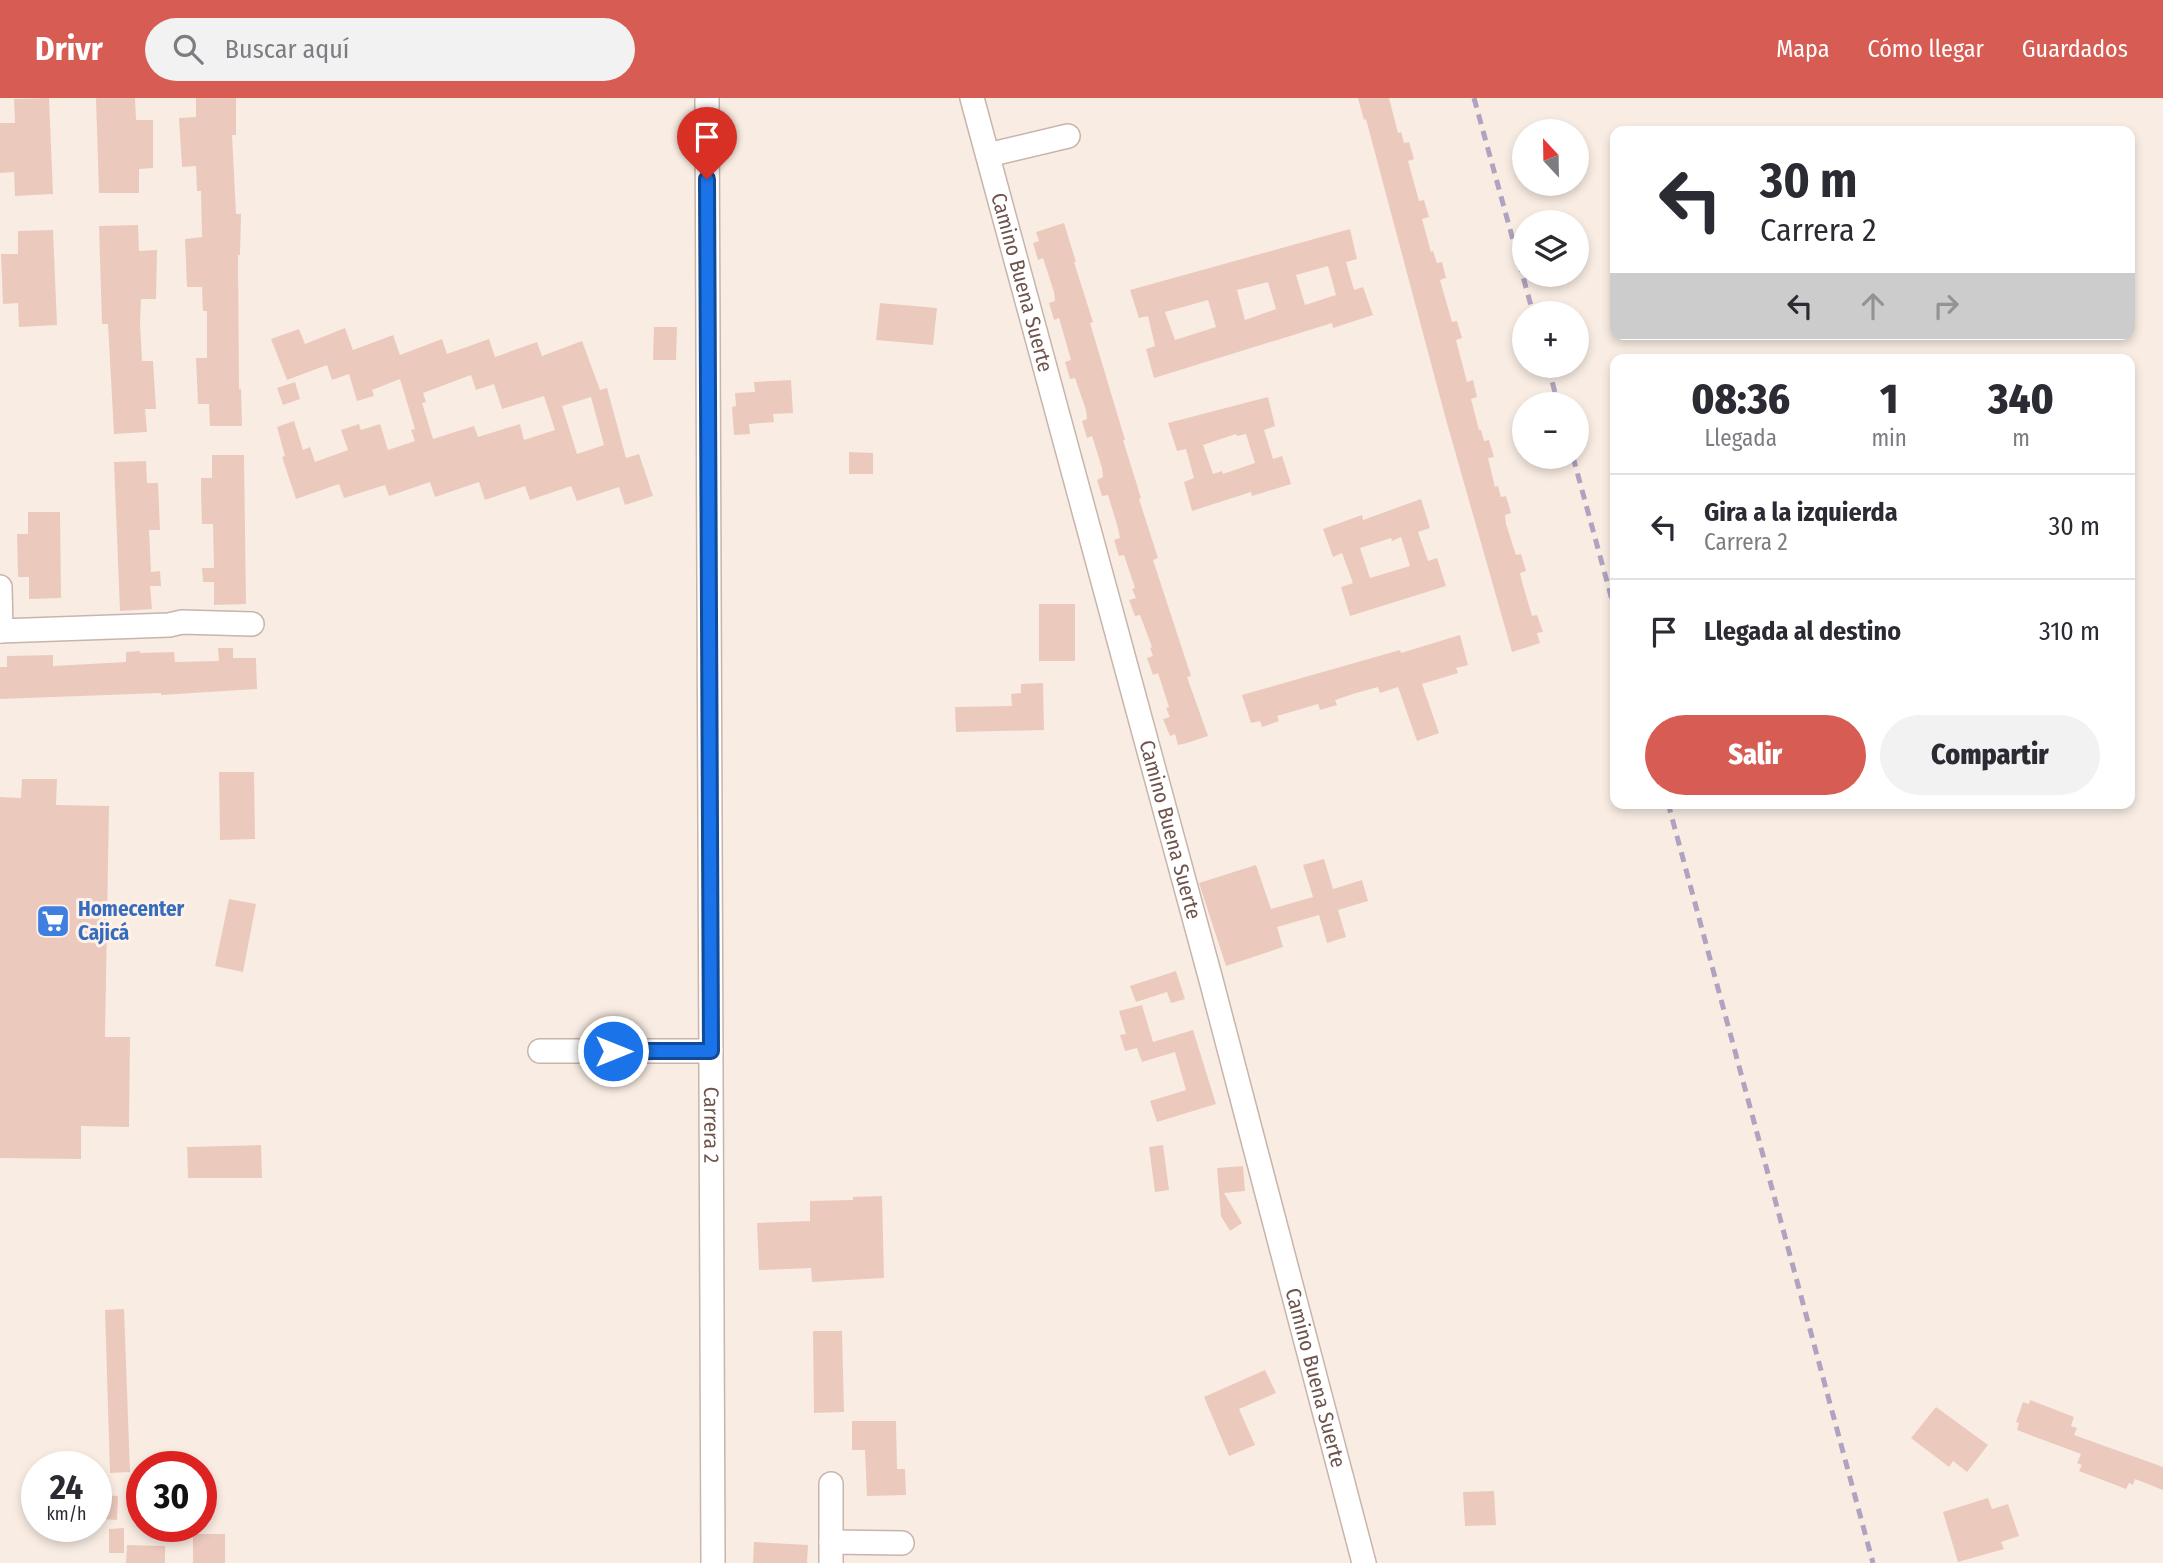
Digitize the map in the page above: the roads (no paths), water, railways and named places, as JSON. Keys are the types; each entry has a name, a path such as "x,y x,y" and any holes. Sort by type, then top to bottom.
{"street":[{"name":"Carrera 2","path":"707,98 713,1563"},
{"name":"Camino Buena Suerte","path":"972,98 1211,980 1364,1563"},
{"path":"988,155 1068,136"},
{"path":"0,587 1,631 169,625 182,622 252,624"},
{"path":"540,1051 711,1051"},
{"path":"831,1484 831,1553 902,1543"}],"railway":[{"path":"1474,98 1530,301"},
{"path":"1551,378 1555,392"},
{"path":"1576,469 1610,593"},
{"path":"1670,809 1873,1563"}],"place":[{"name":"Homecenter Cajicá","path":"53,921"}]}
